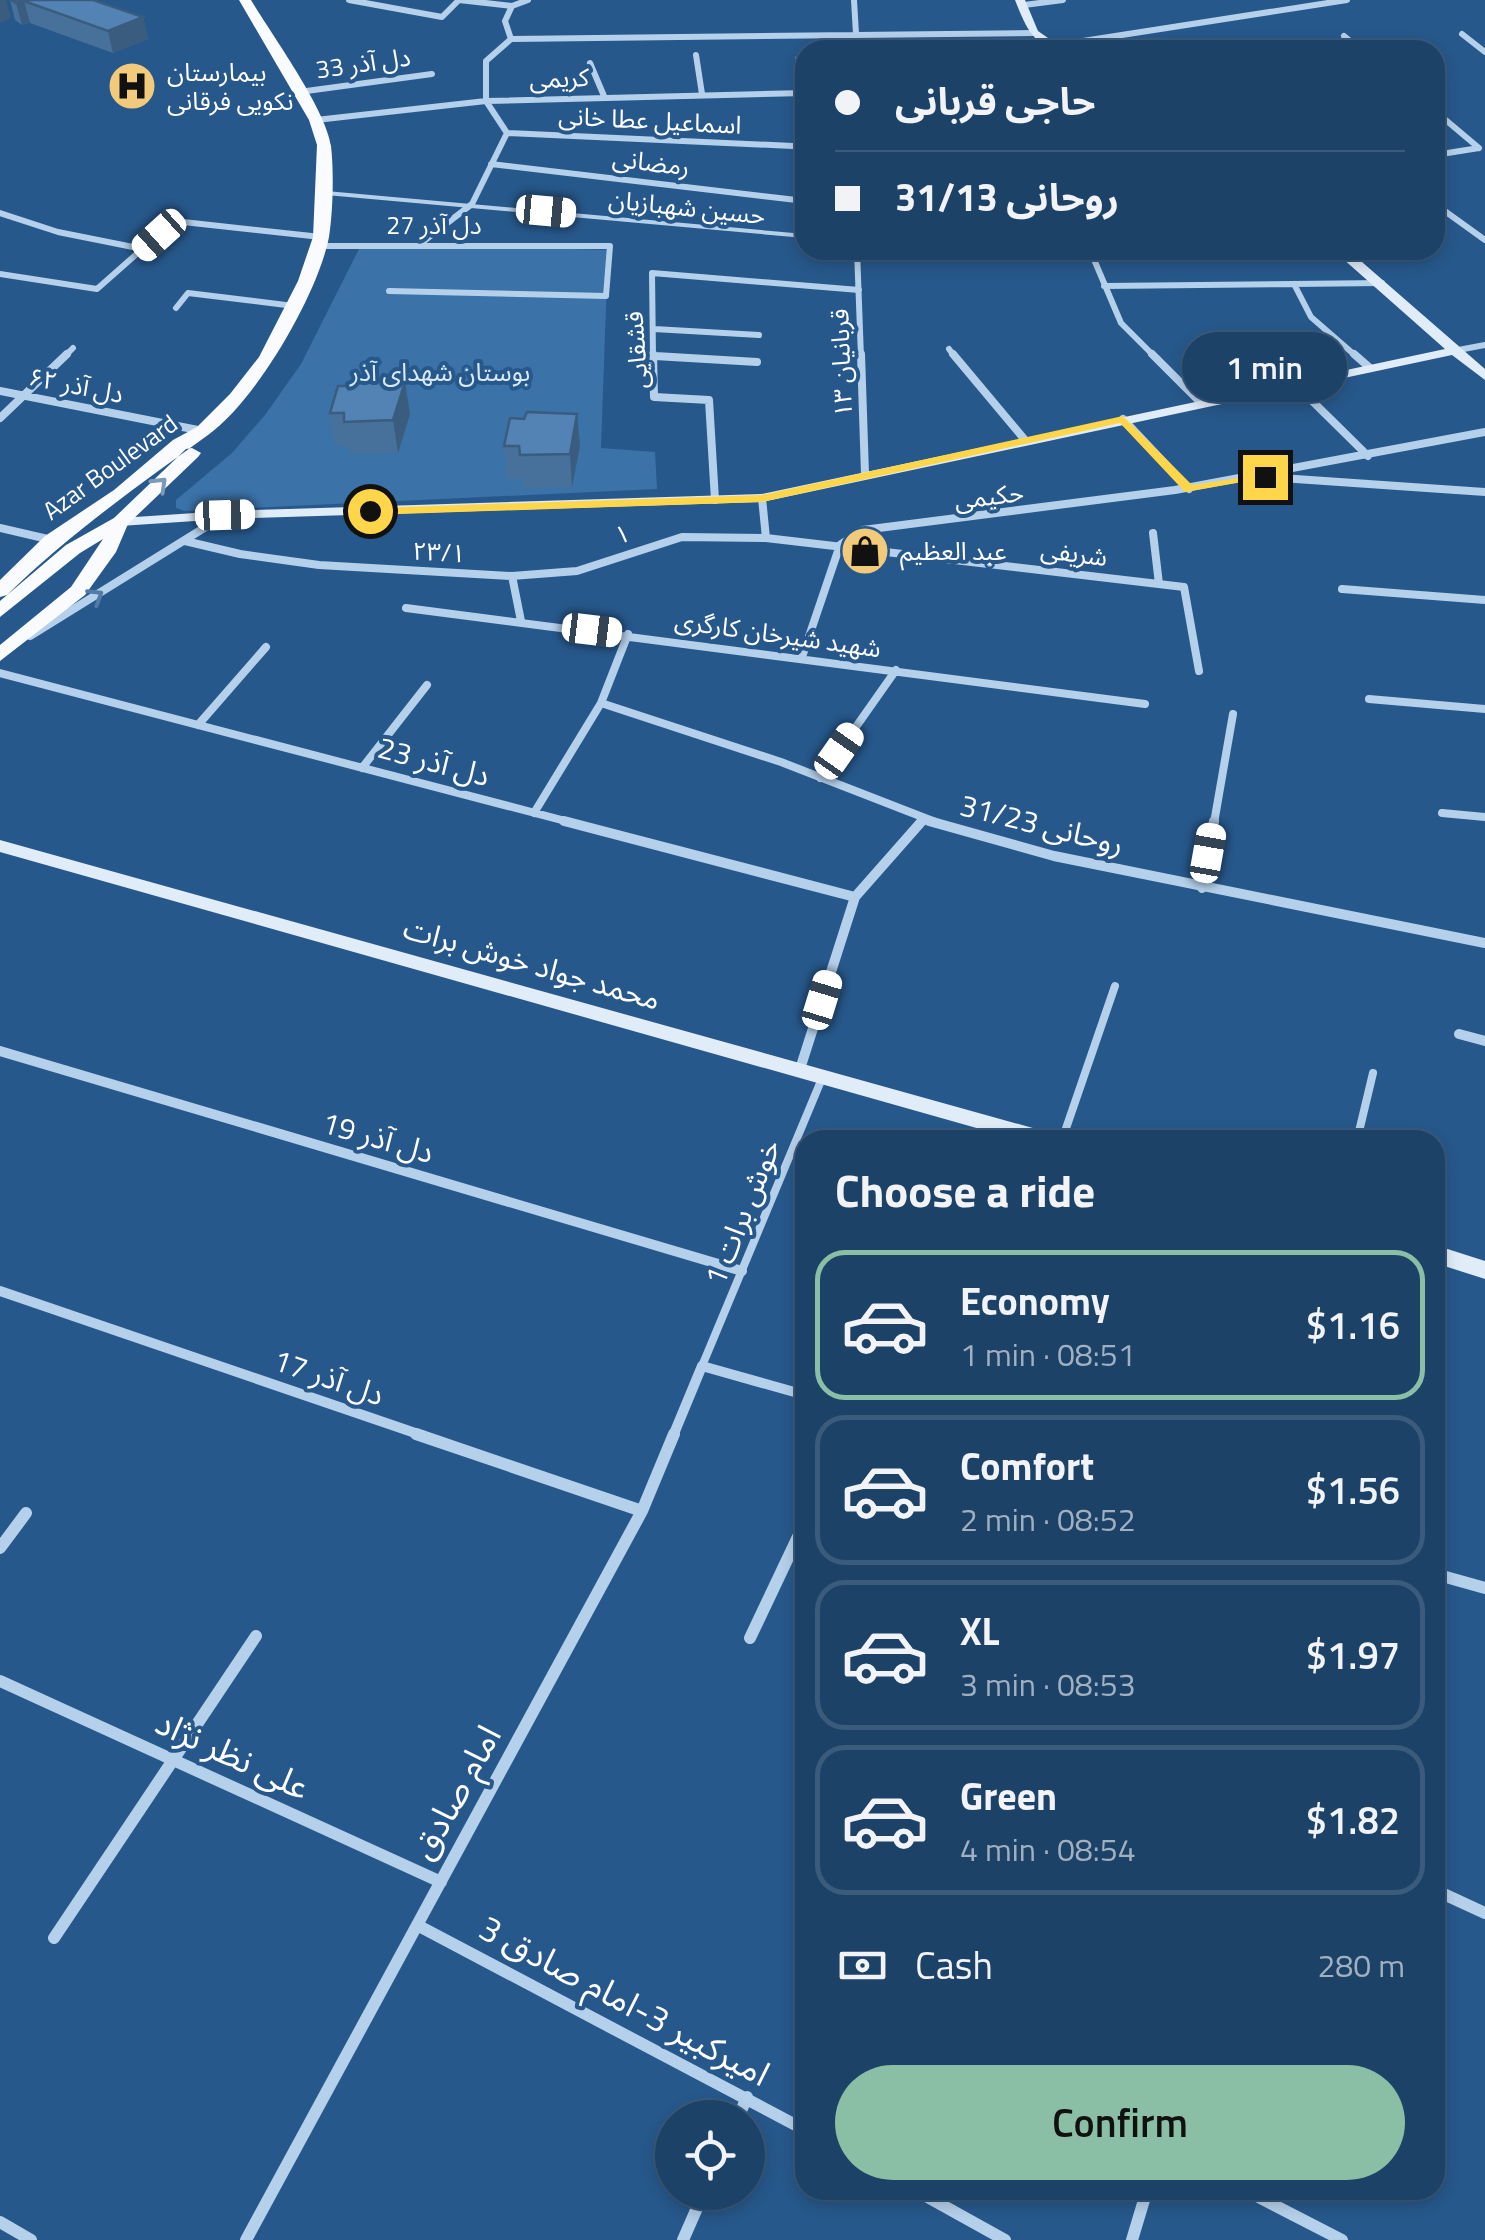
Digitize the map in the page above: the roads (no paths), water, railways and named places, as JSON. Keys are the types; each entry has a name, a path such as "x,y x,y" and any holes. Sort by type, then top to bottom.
{"main road":[{"path":"226,0 253,32 270,44"},
{"path":"203,431 236,398 267,358 294,306 320,241 326,192 324,145 316,120 245,0"},
{"path":"1022,2 1034,32 1045,40"},
{"path":"1352,260 1485,376"},
{"path":"0,611 73,548 120,522 225,515 762,498 1453,351"},
{"name":"Azar Boulevard","path":"6,651 78,592 107,552 120,522 198,448 203,431"},
{"name":"Azar Boulevard","path":"0,591 52,540 120,494 179,444 203,431"},
{"path":"34,582 61,574 74,576 80,583 78,592"},
{"name":"محمد جواد خوش برات","path":"0,846 1011,1130"},
{"path":"1445,1257 1485,1270"}],"street":[{"path":"349,0 442,17 460,0 512,6 528,0"},
{"path":"854,0 856,34"},
{"path":"1022,2 1064,0"},
{"path":"1103,40 1348,0"},
{"path":"511,39 505,20 512,6"},
{"path":"420,244 472,204 506,133 486,101 486,61 511,39 697,40 1034,32"},
{"path":"1462,34 1485,52"},
{"path":"1344,36 1349,40"},
{"path":"696,55 702,94"},
{"path":"590,63 604,96"},
{"name":"دل آذر 33","path":"299,92 432,74"},
{"name":"کریمی","path":"316,120 422,105 486,101 795,93"},
{"path":"1445,119 1482,147"},
{"name":"اسماعیل عطا خانی","path":"506,133 793,146"},
{"path":"1445,153 1482,147"},
{"path":"1470,149 1485,160"},
{"name":"رمضانی","path":"492,164 795,200"},
{"path":"1445,211 1485,240"},
{"path":"0,214 58,232 143,249"},
{"name":"دل آذر 27","path":"1,275 97,290 174,221 320,241 610,246 606,296 389,291"},
{"name":"۱۳ قربانیان","path":"857,260 865,474"},
{"path":"1094,260 1121,323 1201,403"},
{"name":"قشقایی","path":"716,500 709,400 654,397 652,274 859,290"},
{"path":"1104,286 1382,283"},
{"path":"1294,284 1311,318 1370,368"},
{"path":"176,308 188,293 294,306"},
{"path":"654,329 759,335"},
{"path":"1453,351 1485,345"},
{"path":"0,418 73,348"},
{"path":"949,350 1024,440"},
{"path":"654,356 757,362"},
{"path":"1295,384 1368,456"},
{"name":"دل آذر ۶۲","path":"0,391 203,431"},
{"path":"1123,419 1189,489"},
{"path":"1265,477 1485,432"},
{"path":"1265,477 1485,492"},
{"name":"حکیمی","path":"840,545 862,530 1148,496 1265,477"},
{"path":"762,498 766,538"},
{"path":"6,651 225,515"},
{"path":"0,528 52,540"},
{"path":"1152,533 1159,584"},
{"name":"۱","path":"512,576 576,571 682,538 766,538 840,545"},
{"name":"۲۳/۱","path":"186,541 240,554 319,564 512,576"},
{"path":"802,657 840,545"},
{"name":"شریفی","path":"840,545 1184,587 1199,671"},
{"path":"512,576 521,621"},
{"path":"1342,590 1485,600"},
{"name":"شهید شیرخان کارگری","path":"406,608 1145,704"},
{"path":"534,813 602,704 628,634"},
{"path":"198,725 266,647"},
{"path":"820,778 896,670"},
{"name":"دل آذر 23","path":"0,673 854,897"},
{"path":"362,768 427,685"},
{"path":"1369,699 1485,710"},
{"name":"روحانی 31/23","path":"602,704 820,778 923,820 1054,856 1485,943"},
{"path":"1202,888 1232,714"},
{"path":"1442,814 1485,816"},
{"path":"800,1069 854,897 923,820"},
{"path":"1459,1034 1485,1041"},
{"name":"دل آذر 19","path":"0,1051 742,1270"},
{"name":"دل آذر 17","path":"0,1291 642,1512"},
{"path":"702,1366 795,1393"},
{"name":"امام صادق","path":"246,2240 642,1512 702,1366"},
{"path":"0,1548 26,1513"},
{"path":"750,1638 795,1543"},
{"path":"1445,1577 1485,1588"},
{"path":"54,1938 176,1762 256,1636"},
{"name":"علی نظر نژاد","path":"0,1681 440,1882"},
{"path":"1445,1894 1485,1912"},
{"name":"امیرکبیر 3-امام صادق 3","path":"417,1925 795,2125"},
{"path":"933,2200 1005,2240"},
{"path":"1132,2240 1144,2200"},
{"path":"1265,2200 1342,2240"},
{"path":"684,2240 696,2210"},
{"path":"0,2222 31,2240"}],"lane":[{"name":"حسین شهبازیان","path":"326,192 795,235"},
{"path":"1065,1130 1115,986"},
{"path":"1359,1130 1372,1073"},
{"name":"خوش برات 1","path":"800,1130 822,1076"},
{"name":"خوش برات 1","path":"702,1366 795,1141"}],"place":[{"name":"بیمارستان نکویی فرقانی","path":"132,86"},
{"name":"عبد العظيم","path":"865,551"}],"park label":[{"name":"بوستان شهدای آذر","path":"440,372"}]}
